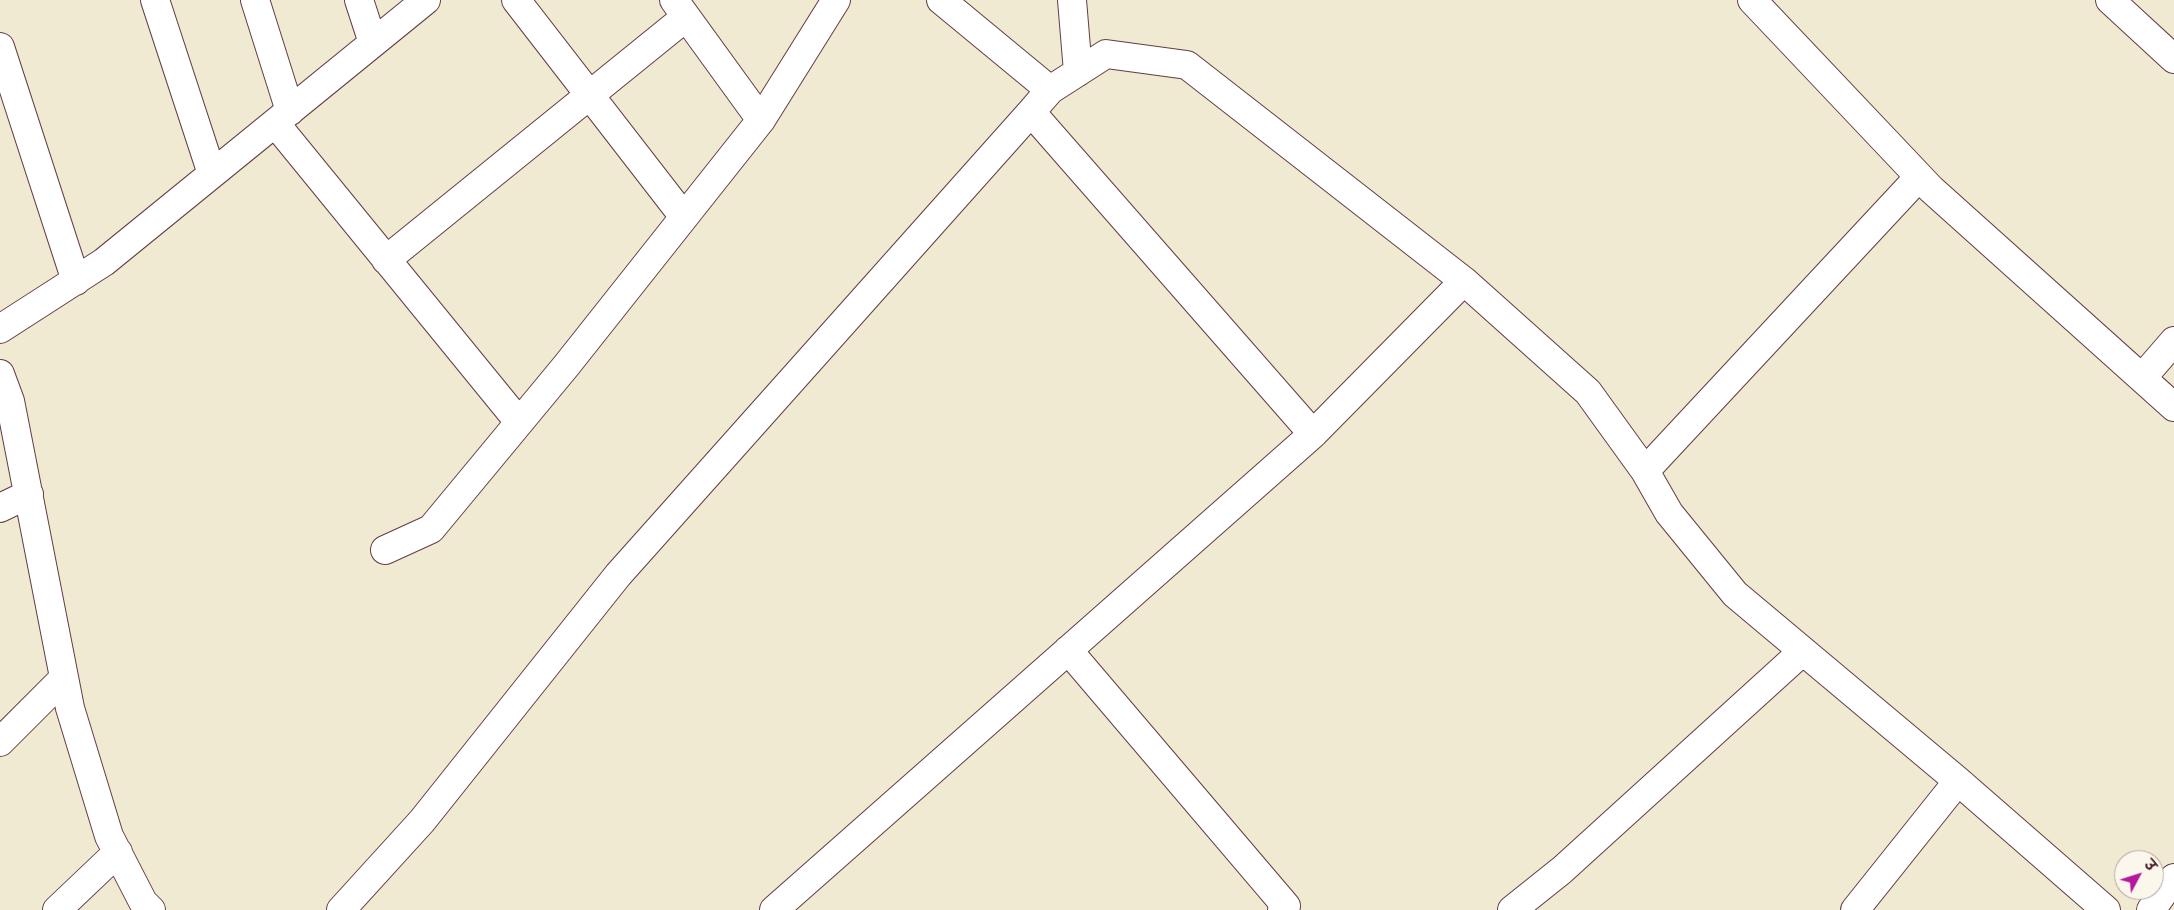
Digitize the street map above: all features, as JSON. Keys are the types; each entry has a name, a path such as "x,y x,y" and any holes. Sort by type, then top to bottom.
{"street":[{"path":"155,0 212,174"},
{"path":"255,0 282,117 386,260 519,422"},
{"path":"359,0 373,43"},
{"path":"0,329 104,262 426,0"},
{"path":"516,0 684,217"},
{"path":"385,550 431,529 519,422 761,120 836,0"},
{"path":"941,0 1050,90"},
{"path":"1072,0 1078,72"},
{"path":"1752,0 1919,177 2174,407"},
{"path":"2110,0 2174,59"},
{"path":"386,260 589,95 680,8 761,120"},
{"path":"0,47 76,281"},
{"path":"340,910 422,821 618,574 1050,90 1106,54 1187,65 1464,281 1588,392 1645,471 1669,513 1735,594 1958,780 2106,910"},
{"path":"1031,112 1313,434"},
{"path":"1645,471 1919,177"},
{"path":"774,910 1313,434 1464,281"},
{"path":"2142,378 2174,341"},
{"path":"0,374 10,401 70,708 109,836 143,902 151,910"},
{"path":"0,508 28,494"},
{"path":"1068,650 1286,906 1282,910"},
{"path":"1512,910 1562,870 1803,651"},
{"path":"0,742 64,678"},
{"path":"1855,910 1958,780"},
{"path":"57,910 118,852"},
{"path":"2151,910 2174,878"}]}
